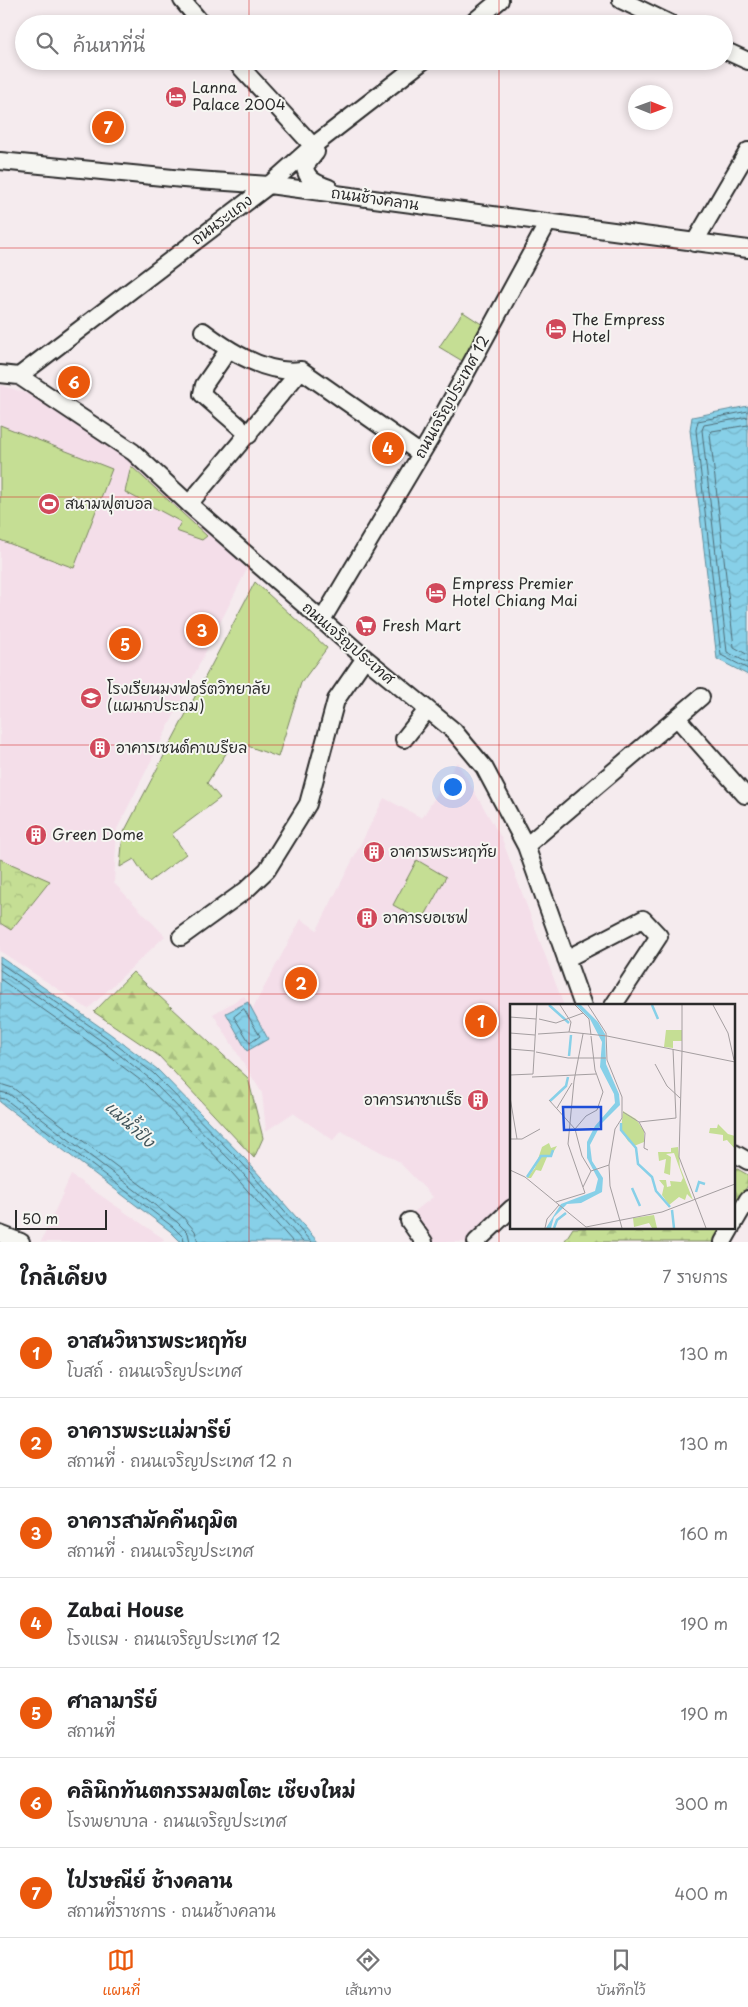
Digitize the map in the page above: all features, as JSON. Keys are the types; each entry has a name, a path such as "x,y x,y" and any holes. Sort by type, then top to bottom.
{"street":[{"path":"182,0 194,15"},
{"path":"482,15 500,0"},
{"path":"621,0 652,15"},
{"path":"733,54 748,61"},
{"path":"243,70 314,146"},
{"name":"ถนนระแกง","path":"19,376 269,185 314,146 412,70"},
{"path":"344,123 309,160 305,169 314,181 349,195"},
{"path":"694,243 748,151"},
{"name":"ถนนช้างคลาน","path":"0,161 183,179 269,185 547,224 748,249"},
{"name":"ถนนเจริญประเทศ 12","path":"322,620 421,454 547,224"},
{"path":"204,332 229,349 273,367 292,371 301,370 421,454"},
{"path":"229,349 204,385 202,394 249,434"},
{"path":"189,504 301,370"},
{"name":"ถนนเจริญประเทศ","path":"0,374 19,376 133,452 189,504 365,658 454,731 484,767 526,846 582,1004"},
{"path":"181,937 246,890 267,870 308,804 336,700 365,658"},
{"path":"526,846 701,698"},
{"path":"404,738 427,710"},
{"path":"678,719 745,795"},
{"path":"566,958 644,919 659,936 613,1004"},
{"path":"736,1154 748,1161"},
{"path":"736,1220 748,1199"},
{"path":"476,1242 510,1210"},
{"path":"409,1221 424,1242"},
{"path":"723,1242 730,1230"},
{"path":"0,1234 21,1242"}],"shaded area":[{"name":"โรงเรียนมงฟอร์ตวิทยาลัย (แผนกประถม)","path":"0,385 32,395 129,460 248,567 117,829 114,883 165,936 88,1009 0,951"},
{"path":"457,762 502,839 563,1004 510,1004 510,1212 477,1242 420,1242 405,1219 433,1197 398,1161 341,1131 333,1140 293,1113 266,1131 262,1093 213,1014 244,996 253,1008 301,919 317,930 384,798 422,818"},
{"path":"71,1175 164,1239 162,1242 41,1242"}],"green space":[{"path":"463,312 486,327 464,362 439,347"},
{"name":"สนามฟุตบอล","path":"0,425 112,469 74,568 0,540"},
{"path":"131,466 207,536 202,540 176,531 181,522 125,492"},
{"path":"255,582 327,648 301,683 278,757 234,741 207,783 220,798 172,834 186,854 149,882 134,859 120,867 123,834"},
{"path":"0,859 50,881 11,930 0,923"},
{"path":"417,860 446,877 422,921 393,905"},
{"path":"133,972 248,1078 263,1138 254,1158 159,1056 94,1012"},
{"path":"736,1168 748,1175 748,1185 736,1206"},
{"path":"572,1230 722,1230 714,1242 564,1242"}],"water":[{"path":"748,406 748,675 717,659 690,430 692,417"},
{"name":"แม่น้ำปิง","path":"0,957 157,1069 246,1160 318,1242 181,1242 170,1231 0,1102"},
{"path":"248,1002 268,1039 247,1051 226,1013"}],"place":[{"name":"Lanna Palace 2004","path":"176,97"},
{"name":"ไปรษณีย์ ช้างคลาน","path":"108,127"},
{"name":"The Empress Hotel","path":"556,329"},
{"name":"คลินิกทันตกรรมมตโตะ เชียงใหม่","path":"74,382"},
{"name":"Zabai House","path":"388,448"},
{"name":"สนามฟุตบอล","path":"49,504"},
{"name":"Empress Premier Hotel Chiang Mai","path":"436,593"},
{"name":"Fresh Mart","path":"366,626"},
{"name":"อาคารสามัคคีนฤมิต","path":"202,630"},
{"name":"ศาลามารีย์","path":"125,644"},
{"name":"โรงเรียนมงฟอร์ตวิทยาลัย (แผนกประถม)","path":"91,698"},
{"name":"อาคารเซนต์คาเบรียล","path":"100,748"},
{"name":"Green Dome","path":"36,835"},
{"name":"อาคารพระหฤทัย","path":"374,852"},
{"name":"อาคารยอเซฟ","path":"367,918"},
{"name":"อาคารพระแม่มารีย์","path":"301,983"},
{"name":"อาสนวิหารพระหฤทัย","path":"481,1021"},
{"name":"อาคารนาซาแร็ธ","path":"478,1100"}]}
